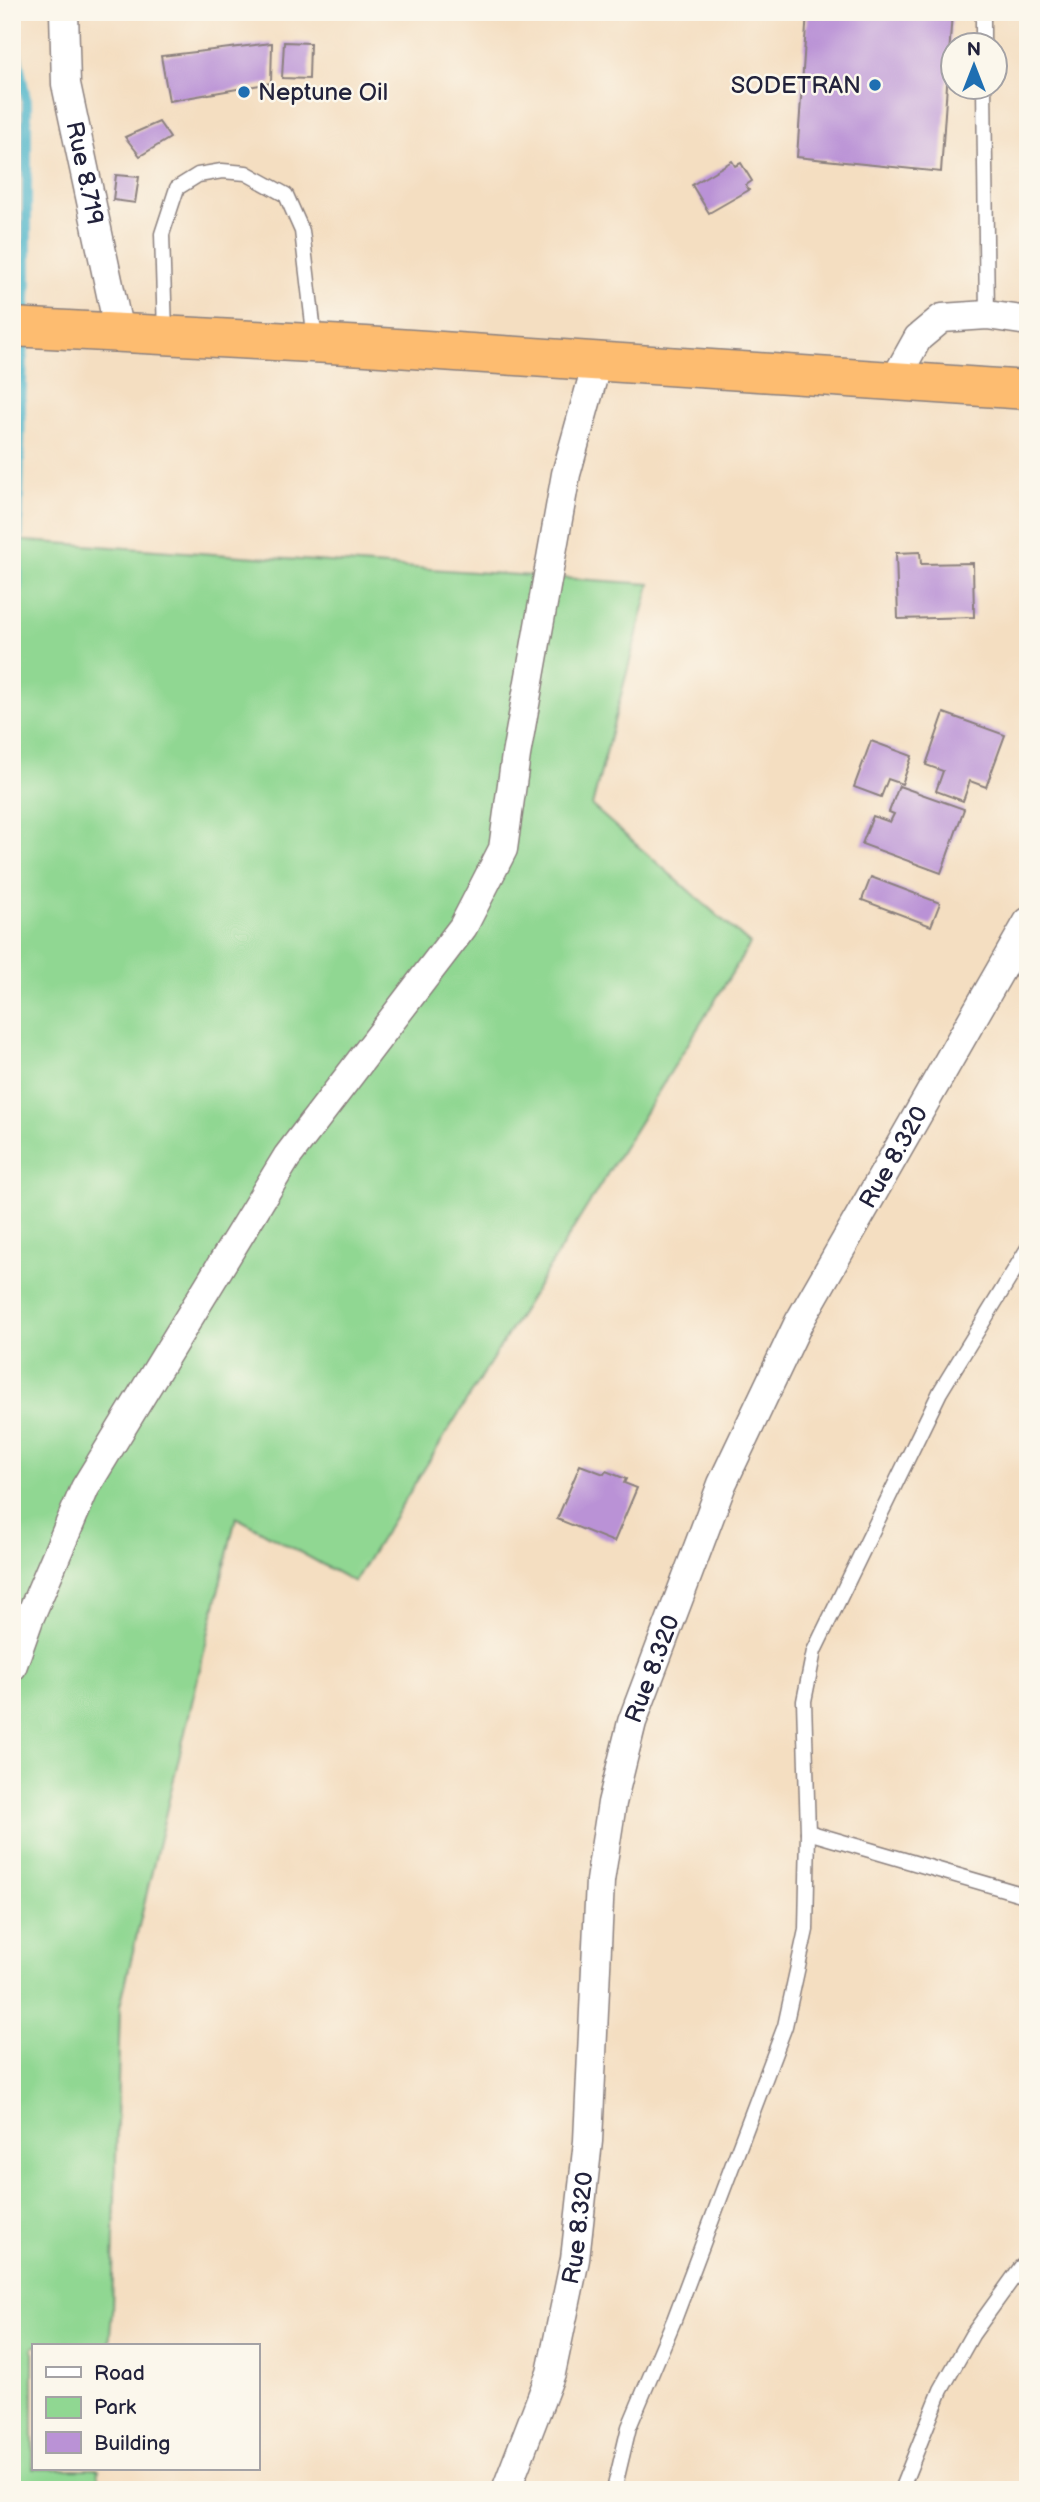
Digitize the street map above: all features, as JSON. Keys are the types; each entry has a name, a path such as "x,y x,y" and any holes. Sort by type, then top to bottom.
{"highway":[{"path":"12,327 1028,390"}],"street":[{"name":"Rue 8.719","path":"64,12 66,84 101,331"},
{"path":"894,381 918,338 942,318 987,315 1028,321"},
{"path":"12,1667 29,1619 85,1488 287,1157 463,927 503,849 516,755 566,474 597,363"},
{"name":"Rue 8.320","path":"506,2490 551,2373 575,2259 588,2141 600,1881 612,1803 632,1722 722,1484 799,1322 1028,922"}],"lane":[{"path":"983,12 983,32"},
{"path":"984,102 987,315"},
{"path":"165,335 162,234 177,188 198,175 222,171 246,173 286,195 302,231 315,344"},
{"path":"614,2490 629,2427 674,2320 785,2026 806,1930 808,1832 804,1701 814,1651 940,1392 1028,1248"},
{"path":"808,1832 1028,1896"},
{"path":"901,2490 941,2390 972,2335 1021,2267 1028,2262"}],"green space":[{"path":"12,540 650,584 592,806 750,944 354,1582 236,1517 120,2006 109,2344 32,2344 32,2470 99,2470 97,2490 12,2490"}],"building":[{"name":"SODETRAN","path":"807,12 952,12 951,32 939,32 939,102 946,102 941,172 797,157"},
{"path":"284,42 310,43 309,79 282,78"},
{"path":"272,43 271,83 169,101 161,56"},
{"path":"159,122 170,138 140,156 125,137"},
{"path":"732,161 735,166 741,163 752,181 746,185 749,190 709,213 692,185"},
{"path":"116,175 139,177 135,203 113,200"},
{"path":"920,552 921,564 973,563 974,617 898,619 896,553"},
{"path":"944,713 1005,735 986,787 970,781 963,801 936,791 943,771 926,765"},
{"path":"871,741 912,756 902,784 888,779 881,797 854,787"},
{"path":"899,786 964,809 941,873 862,844 873,816 890,822 894,814 889,812"},
{"path":"871,877 940,903 931,926 862,900"},
{"path":"580,1465 626,1479 624,1483 637,1488 614,1542 557,1519"}],"waterway":[{"path":"12,27 27,104 27,278 21,403 17,603 12,638"}],"place":[{"name":"SODETRAN","path":"875,85"},
{"name":"Neptune Oil","path":"244,92"}]}
